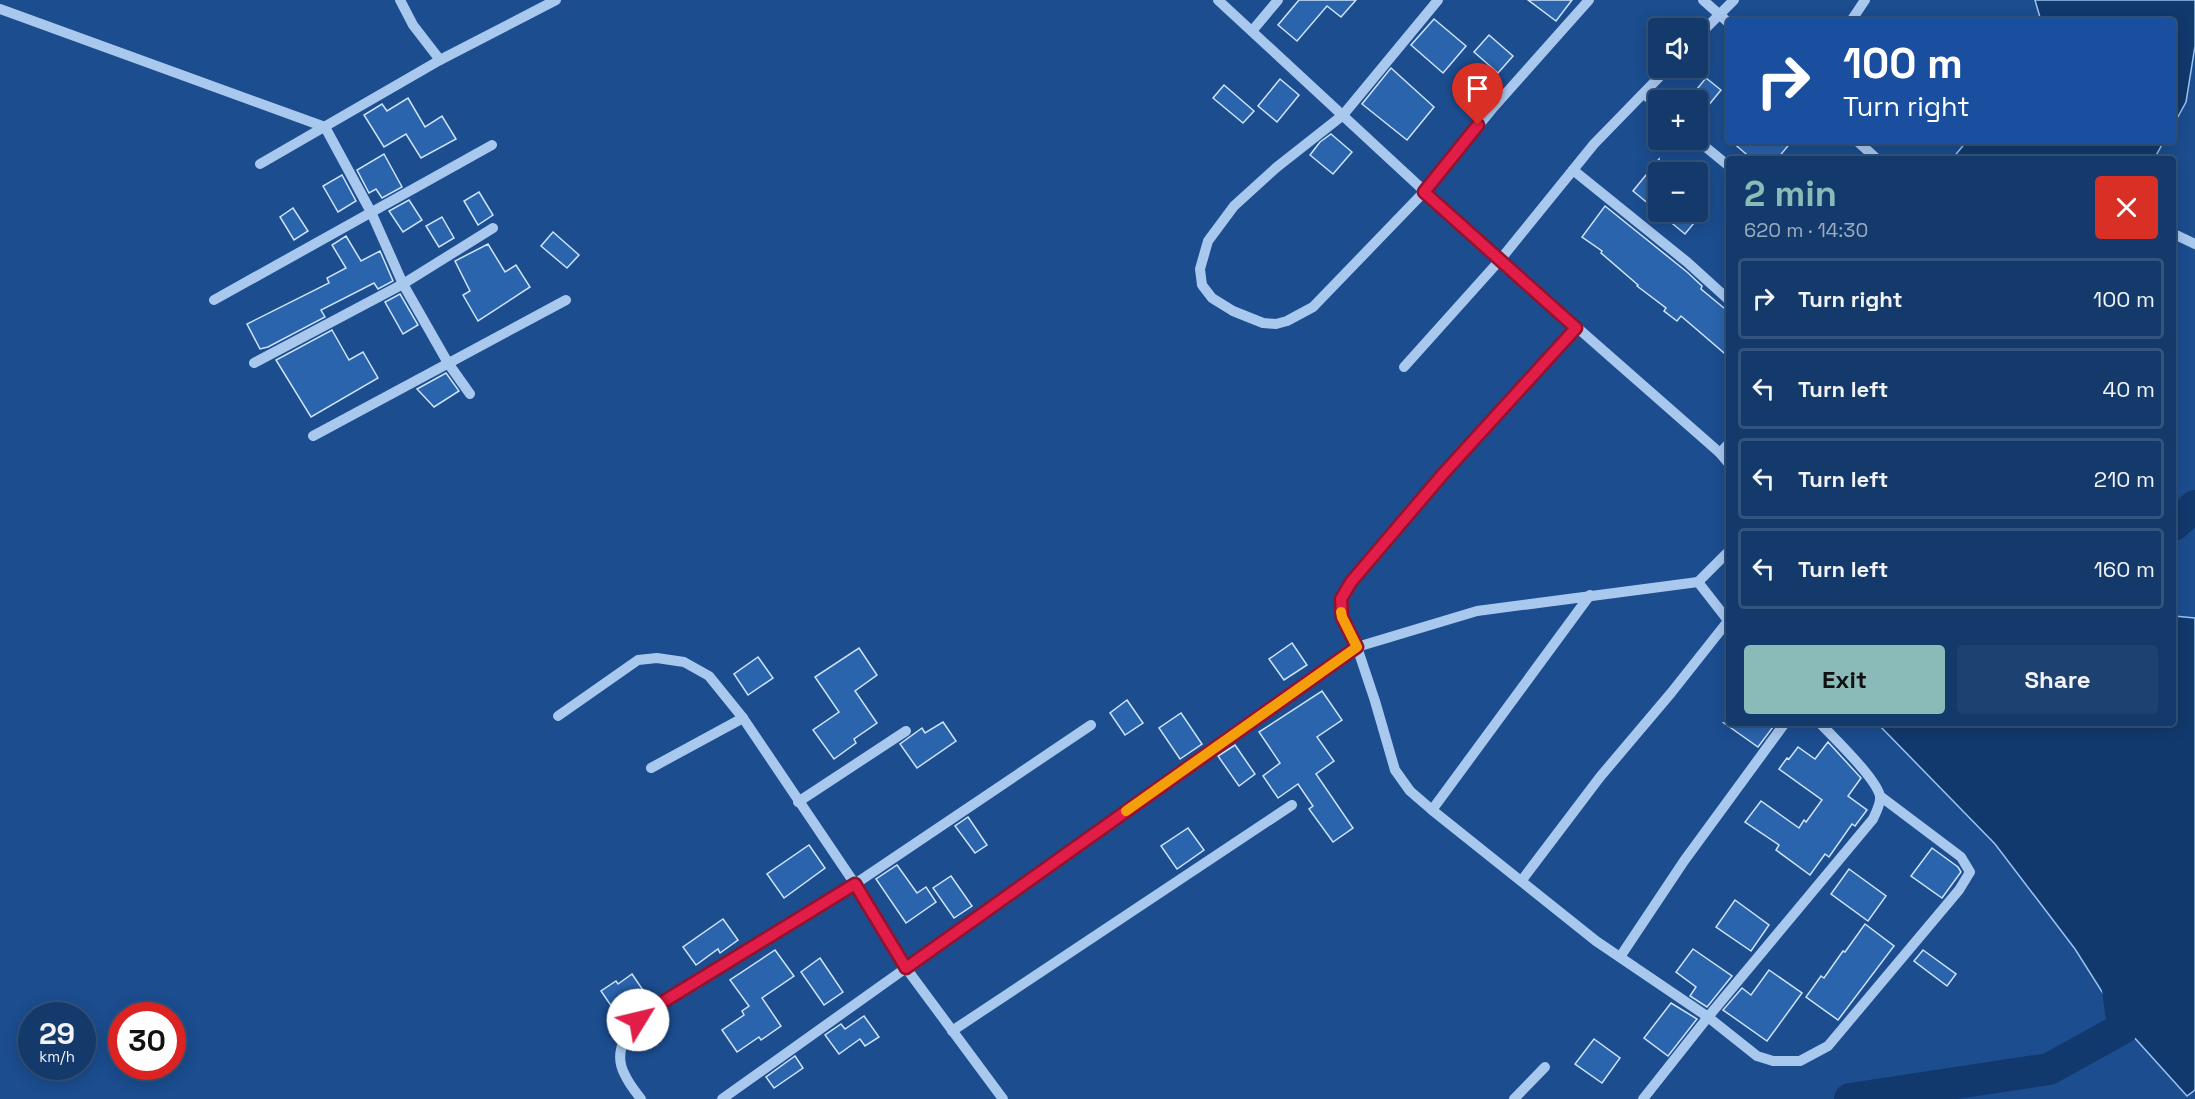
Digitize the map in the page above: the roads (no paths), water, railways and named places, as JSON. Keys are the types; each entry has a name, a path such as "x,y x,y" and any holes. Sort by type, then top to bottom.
{"street":[{"path":"400,0 413,25 440,60"},
{"path":"260,164 440,60 556,0"},
{"path":"1218,0 1424,192 1726,460"},
{"path":"1252,31 1278,0"},
{"path":"1438,0 1343,115 1276,167 1234,206 1208,242 1200,269 1202,285 1212,298 1233,311 1263,323 1276,324 1287,321 1313,307 1424,192 1492,109 1589,0"},
{"path":"1703,0 1726,20"},
{"path":"1708,26 1734,0"},
{"path":"1853,18 1865,0"},
{"path":"0,9 325,127 372,212 403,284 448,363 470,394"},
{"path":"1404,367 1500,260 1594,144 1659,78"},
{"path":"1644,94 1648,97"},
{"path":"1860,144 1874,156"},
{"path":"214,300 492,145"},
{"path":"1708,149 1726,164"},
{"path":"1573,170 1687,262 1726,297"},
{"path":"254,363 403,284 493,228"},
{"path":"2176,235 2195,244"},
{"path":"313,436 566,300"},
{"path":"1576,328 1443,474 1351,582 1341,599 1342,617 1357,647 1395,770 1410,790 1432,810 1596,941 1708,1017 1757,1056 1773,1061 1800,1061 1828,1046 1959,890 1970,872 1961,857 1880,796 1871,780 1823,726"},
{"path":"1720,453 1726,446"},
{"path":"722,1099 1357,647 1477,611 1698,582 1726,554"},
{"path":"1698,582 1726,618"},
{"path":"1432,810 1590,595"},
{"path":"1522,880 1600,777 1726,626"},
{"path":"558,716 638,660 657,658 684,662 709,676 743,718 855,884 906,968 1003,1099"},
{"path":"651,768 743,718"},
{"path":"641,1099 624,1073 620,1055 625,1037 638,1020 653,1008 855,884 1091,725"},
{"path":"1620,957 1684,861 1783,726"},
{"path":"798,802 906,731"},
{"path":"1643,1099 1708,1017 1873,819 1879,806 1880,796"},
{"path":"952,1031 1292,805"},
{"path":"1514,1099 1545,1067"}],"water":[{"path":"2035,0 2195,0 2195,46 2186,102 2176,120 2176,18 2040,18"},
{"path":"1964,144 2162,144 2156,156 1954,156"},
{"path":"2176,616 2195,618 2195,1090 2187,1096 2123,1025 2075,949 1995,844 1880,726 2176,726"}],"waterway":[{"path":"2176,523 2195,506"},
{"path":"1850,1099 2049,1069 2123,1028 2117,982"}]}
